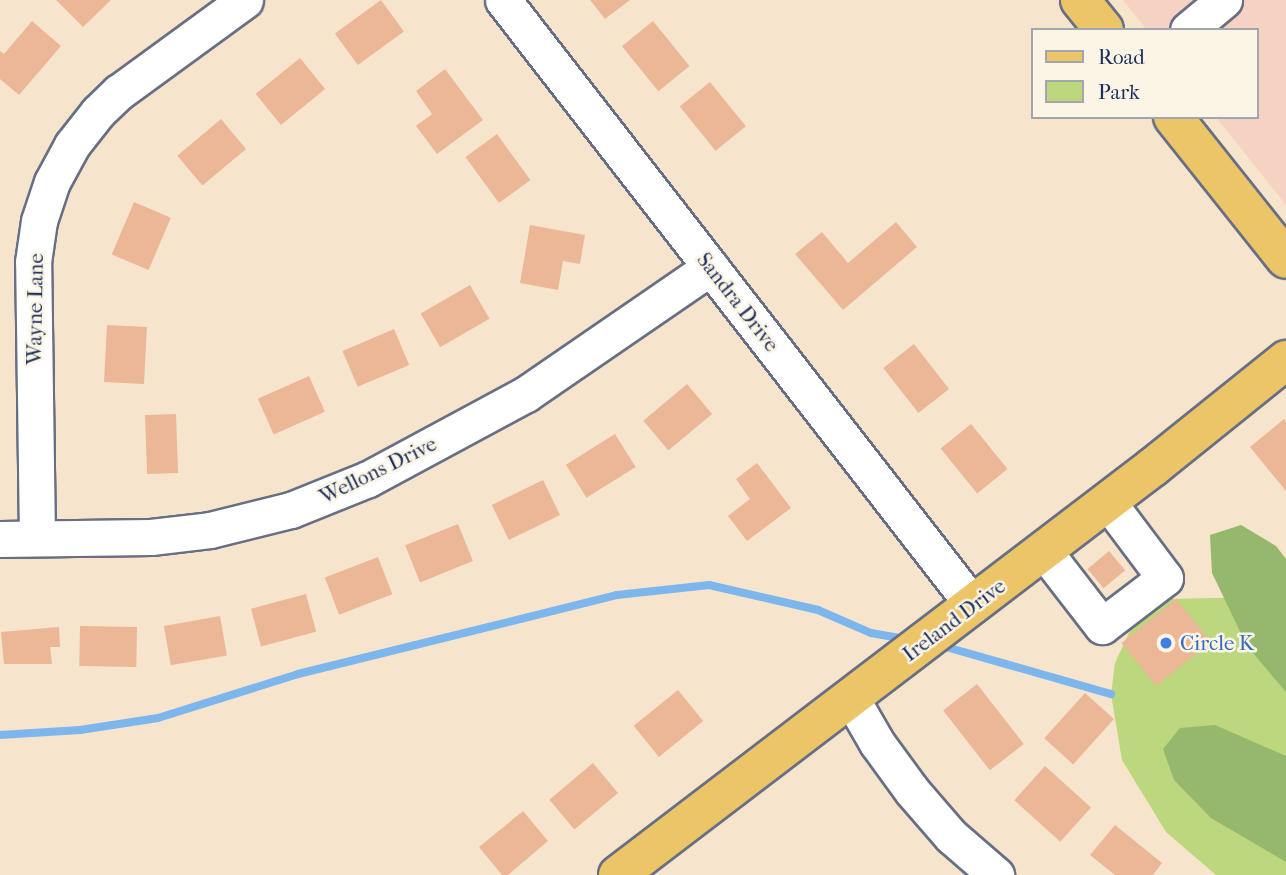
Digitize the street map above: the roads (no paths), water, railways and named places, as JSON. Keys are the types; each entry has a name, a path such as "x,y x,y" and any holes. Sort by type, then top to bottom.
{"main road":[{"path":"1080,0 1102,28"},
{"path":"1175,119 1286,259"},
{"name":"Ireland Drive","path":"618,875 1108,502 1286,360"}],"street":[{"name":"Wayne Lane","path":"37,538 33,262 39,221 52,182 72,145 98,112 119,92 245,0"},
{"name":"Sandra Drive","path":"503,0 973,605"},
{"path":"1190,28 1224,0"},
{"name":"Wellons Drive","path":"0,539 151,537 211,530 291,510 368,479 526,394 710,267"},
{"path":"1044,551 1102,626 1165,578 1108,502"},
{"path":"851,698 877,743 912,791 951,836 996,875"}],"waterway":[{"path":"0,735 80,730 158,718 298,674 617,595 709,585 818,610 871,633 906,639"},
{"path":"939,645 1111,694"}],"place":[{"name":"Circle K","path":"1166,643"}]}
